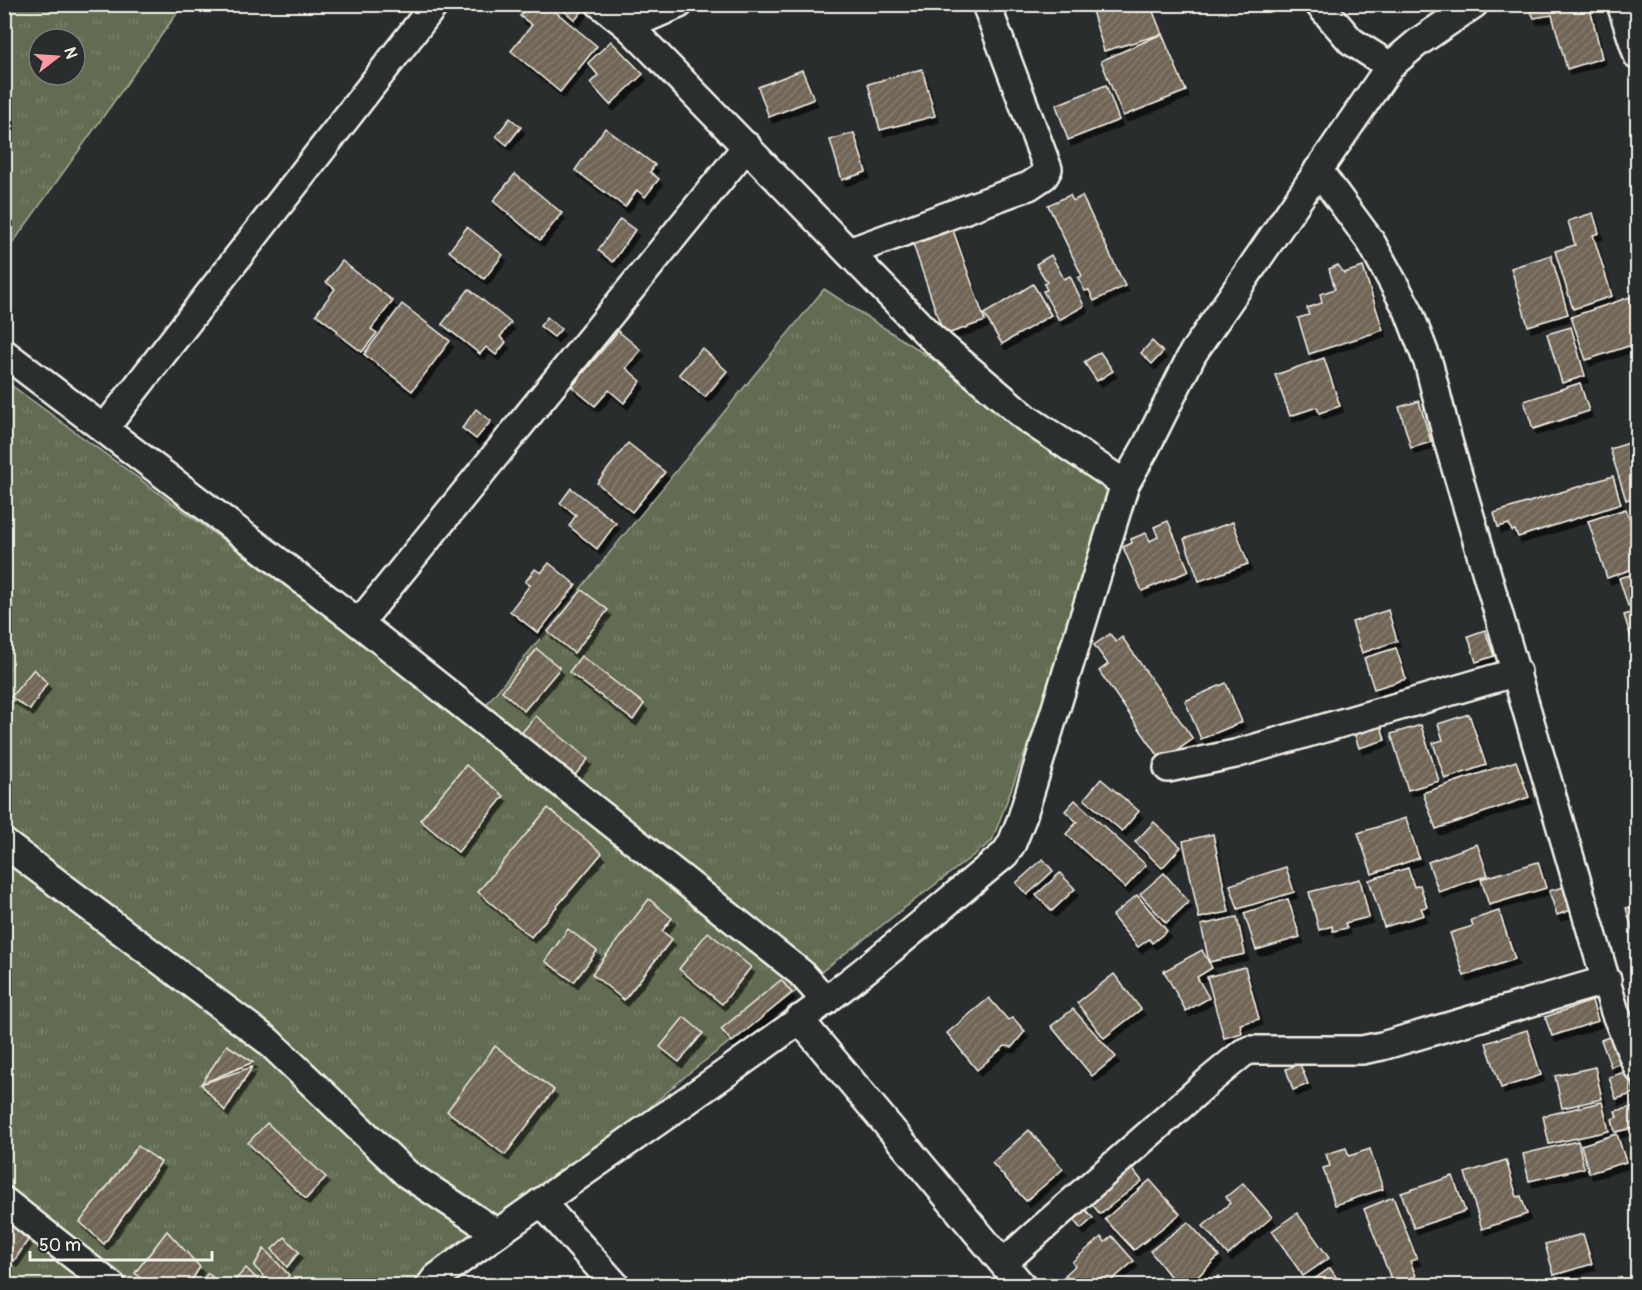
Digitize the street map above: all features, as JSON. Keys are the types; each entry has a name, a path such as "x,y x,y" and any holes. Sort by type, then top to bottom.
{"street":[{"path":"104,429 435,4"},
{"path":"600,4 628,26 930,336 1026,418 1125,484"},
{"path":"628,26 679,4"},
{"path":"849,252 1029,186 1044,176 1048,170 986,4"},
{"path":"1318,4 1351,41 1390,66"},
{"path":"430,1286 436,1278 497,1233 826,1001 1005,854 1012,843 1026,807 1125,484 1193,353 1390,66 1417,43 1474,4"},
{"path":"1622,4 1638,56"},
{"path":"359,623 747,146"},
{"path":"1318,170 1371,242 1408,310 1429,365 1448,441 1615,1012 1638,1068"},
{"path":"4,353 359,623 801,973 826,1001"},
{"path":"1168,768 1235,754 1517,672"},
{"path":"4,843 268,1041 407,1174 497,1233"},
{"path":"1004,1262 1243,1053 1250,1050 1362,1050 1382,1046 1607,980"},
{"path":"799,1019 1022,1286"},
{"path":"4,1201 112,1286"},
{"path":"541,1202 615,1286"}],"green space":[{"path":"4,5 183,5 5,254"},
{"path":"824,289 1125,484 992,841 689,1073 541,1202 430,1285 5,1285 4,380 472,722"}],"building":[{"path":"529,4 546,4 597,46 560,92 511,51 532,25 520,16"},
{"path":"556,4 588,4 575,20"},
{"path":"1090,4 1150,4 1162,34 1104,51"},
{"path":"1527,4 1559,4 1561,9 1574,4 1589,4 1602,58 1567,69 1552,15 1534,18"},
{"path":"1162,34 1186,91 1123,116 1101,61"},
{"path":"611,41 643,74 610,105 590,83 598,75 588,63"},
{"path":"922,69 935,116 880,130 868,84"},
{"path":"802,70 814,99 769,117 758,87"},
{"path":"1106,85 1119,120 1068,140 1056,105"},
{"path":"510,118 521,127 507,145 496,136"},
{"path":"605,128 655,165 650,172 659,179 645,197 637,190 625,207 575,170"},
{"path":"854,133 866,172 842,180 830,140"},
{"path":"515,174 562,213 540,240 493,201"},
{"path":"1070,195 1073,201 1082,196 1125,286 1094,301 1089,290 1085,291 1078,278 1082,276 1048,205"},
{"path":"1593,213 1599,233 1593,235 1612,296 1573,309 1555,251 1575,245 1568,221"},
{"path":"620,219 635,230 613,262 598,250"},
{"path":"467,227 503,255 484,279 449,251"},
{"path":"953,230 985,321 944,335 913,244"},
{"path":"1051,255 1064,279 1070,276 1084,306 1059,320 1043,291 1047,290 1044,284 1047,282 1036,264"},
{"path":"1551,255 1568,314 1528,326 1511,268"},
{"path":"342,261 393,301 371,329 377,333 362,352 316,314 335,289 326,282"},
{"path":"1338,265 1344,273 1363,267 1383,330 1309,354 1298,318 1309,315 1307,308 1322,303 1320,294 1335,289 1329,269"},
{"path":"1033,284 1051,315 1002,344 984,314"},
{"path":"469,289 511,323 500,337 506,342 496,355 486,347 480,354 442,324"},
{"path":"1630,297 1634,310 1638,309 1638,343 1586,360 1571,317"},
{"path":"402,304 450,341 412,391 364,354"},
{"path":"547,317 561,329 554,337 540,326"},
{"path":"1571,327 1585,376 1562,383 1547,334"},
{"path":"618,331 641,350 626,368 641,381 624,403 609,390 595,406 572,387"},
{"path":"1152,341 1163,352 1152,364 1141,353"},
{"path":"702,348 727,371 705,397 679,374"},
{"path":"1100,352 1113,371 1097,381 1084,362"},
{"path":"1324,358 1340,406 1319,413 1317,407 1290,416 1275,375"},
{"path":"1580,383 1589,411 1533,429 1524,401"},
{"path":"1419,401 1431,442 1411,448 1399,407"},
{"path":"476,409 491,421 476,439 462,428"},
{"path":"1638,440 1638,496 1626,500 1610,449"},
{"path":"628,443 665,472 632,512 597,483"},
{"path":"1613,476 1621,504 1518,537 1509,524 1498,527 1494,513"},
{"path":"571,488 616,523 597,549 569,526 576,515 560,503"},
{"path":"1626,509 1638,542 1638,567 1607,578 1588,521"},
{"path":"1168,521 1189,571 1142,591 1123,547 1132,543 1131,539 1146,533 1150,541 1158,537 1154,527"},
{"path":"1233,522 1248,564 1199,581 1184,539"},
{"path":"549,563 576,585 538,633 510,611 530,585 525,582 535,569 541,573"},
{"path":"1638,573 1638,604 1628,606 1619,578"},
{"path":"582,590 608,610 574,653 548,632"},
{"path":"1388,610 1397,641 1362,653 1352,622"},
{"path":"1638,610 1638,639 1632,641 1624,615"},
{"path":"1485,630 1494,656 1476,662 1468,636"},
{"path":"1110,634 1116,642 1122,637 1193,739 1162,761 1099,671 1108,664 1094,645"},
{"path":"1396,648 1406,679 1374,689 1364,658"},
{"path":"537,649 560,668 524,711 502,691"},
{"path":"581,656 644,704 633,720 569,672"},
{"path":"34,669 47,683 30,710 11,697"},
{"path":"1226,683 1242,722 1201,739 1185,701"},
{"path":"1469,714 1486,765 1445,779 1433,743 1443,740 1438,724"},
{"path":"536,716 588,759 571,780 518,737"},
{"path":"1380,721 1385,740 1359,748 1353,729"},
{"path":"1421,725 1439,781 1408,790 1391,734"},
{"path":"1516,761 1529,797 1436,829 1423,793"},
{"path":"466,765 504,796 458,852 420,820"},
{"path":"1101,779 1139,811 1122,831 1084,799"},
{"path":"1075,800 1146,865 1125,888 1066,834 1077,822 1065,811"},
{"path":"548,808 602,853 531,937 478,892"},
{"path":"1406,818 1419,858 1372,874 1358,833"},
{"path":"1154,822 1181,847 1162,868 1135,842"},
{"path":"1213,834 1229,912 1199,918 1183,841"},
{"path":"1477,844 1488,875 1439,892 1428,862"},
{"path":"1043,859 1053,871 1027,895 1016,883"},
{"path":"1538,862 1546,888 1489,905 1481,879"},
{"path":"1286,867 1294,892 1238,909 1230,885"},
{"path":"1408,868 1414,887 1420,885 1427,907 1421,908 1424,915 1384,927 1369,880"},
{"path":"1060,873 1075,889 1052,911 1036,895"},
{"path":"1164,873 1189,902 1166,923 1140,894"},
{"path":"1360,879 1369,917 1345,923 1347,928 1333,931 1332,926 1319,930 1309,892"},
{"path":"1564,887 1571,910 1557,915 1549,891"},
{"path":"1137,895 1167,931 1152,943 1149,939 1138,947 1112,916"},
{"path":"649,899 672,918 662,931 672,939 624,1000 592,974"},
{"path":"1288,899 1300,937 1256,950 1244,913"},
{"path":"1638,905 1638,949 1626,908"},
{"path":"1499,911 1515,959 1464,976 1450,933 1473,926 1471,920"},
{"path":"1237,917 1245,954 1209,962 1201,925"},
{"path":"568,929 597,951 574,982 545,961"},
{"path":"708,932 751,967 722,1004 679,969"},
{"path":"1202,950 1212,968 1197,977 1209,998 1186,1011 1164,971"},
{"path":"1245,967 1259,1019 1240,1024 1242,1033 1224,1038 1207,977"},
{"path":"1114,974 1141,1009 1104,1038 1077,1003"},
{"path":"781,980 792,993 732,1042 721,1029"},
{"path":"989,998 1008,1020 1013,1018 1025,1031 1012,1047 1005,1046 977,1070 947,1033"},
{"path":"1592,1001 1598,1021 1552,1036 1545,1017"},
{"path":"1073,1009 1116,1057 1092,1076 1051,1026"},
{"path":"684,1017 703,1033 679,1062 660,1047"},
{"path":"1527,1030 1541,1075 1501,1088 1486,1043"},
{"path":"1617,1034 1627,1060 1611,1067 1601,1040"},
{"path":"227,1045 253,1062 201,1084"},
{"path":"495,1046 554,1090 505,1155 447,1111"},
{"path":"1300,1064 1308,1084 1293,1090 1286,1069"},
{"path":"252,1067 225,1111 201,1084"},
{"path":"1595,1067 1602,1099 1562,1108 1555,1076"},
{"path":"1628,1071 1635,1093 1616,1099 1609,1077"},
{"path":"1602,1102 1609,1131 1549,1144 1543,1116"},
{"path":"1638,1106 1638,1127 1615,1132 1612,1119 1617,1117 1615,1111"},
{"path":"267,1123 326,1177 306,1199 248,1143"},
{"path":"1029,1130 1063,1169 1026,1201 992,1163"},
{"path":"1617,1134 1626,1162 1589,1173 1581,1145"},
{"path":"1578,1141 1584,1168 1529,1181 1523,1154"},
{"path":"1638,1145 1638,1163 1637,1163 1631,1147"},
{"path":"138,1146 161,1162 104,1244 80,1222"},
{"path":"1346,1148 1349,1156 1370,1149 1383,1189 1335,1205 1323,1168 1330,1166 1326,1154"},
{"path":"1506,1160 1517,1197 1521,1196 1527,1214 1482,1229 1465,1173"},
{"path":"1130,1166 1142,1181 1100,1214 1088,1199"},
{"path":"1453,1176 1465,1211 1414,1228 1401,1193"},
{"path":"1150,1180 1180,1214 1134,1250 1105,1219"},
{"path":"1243,1183 1272,1217 1228,1255 1203,1226 1230,1203 1226,1197"},
{"path":"1393,1197 1417,1259 1410,1261 1416,1276 1393,1284 1364,1209"},
{"path":"1081,1205 1093,1218 1081,1229 1070,1216"},
{"path":"1297,1213 1329,1258 1303,1276 1272,1231"},
{"path":"5,1220 28,1240 14,1261 4,1252"},
{"path":"1188,1222 1219,1256 1188,1286 1178,1286 1150,1251"},
{"path":"167,1231 200,1267 188,1286 149,1286 135,1273"},
{"path":"1583,1234 1592,1264 1554,1275 1545,1244"},
{"path":"1112,1236 1134,1261 1105,1286 1074,1286 1065,1275 1075,1266 1072,1262 1101,1237 1105,1242"},
{"path":"285,1237 299,1252 287,1267 272,1249"},
{"path":"264,1249 289,1275 281,1286 272,1286 254,1266"},
{"path":"246,1268 264,1286 230,1286"},
{"path":"1330,1268 1342,1286 1311,1286 1309,1283"},
{"path":"208,1273 221,1286 198,1286"},
{"path":"1219,1276 1227,1286 1208,1286"},
{"path":"1422,1278 1425,1286 1407,1286 1406,1284"}]}
